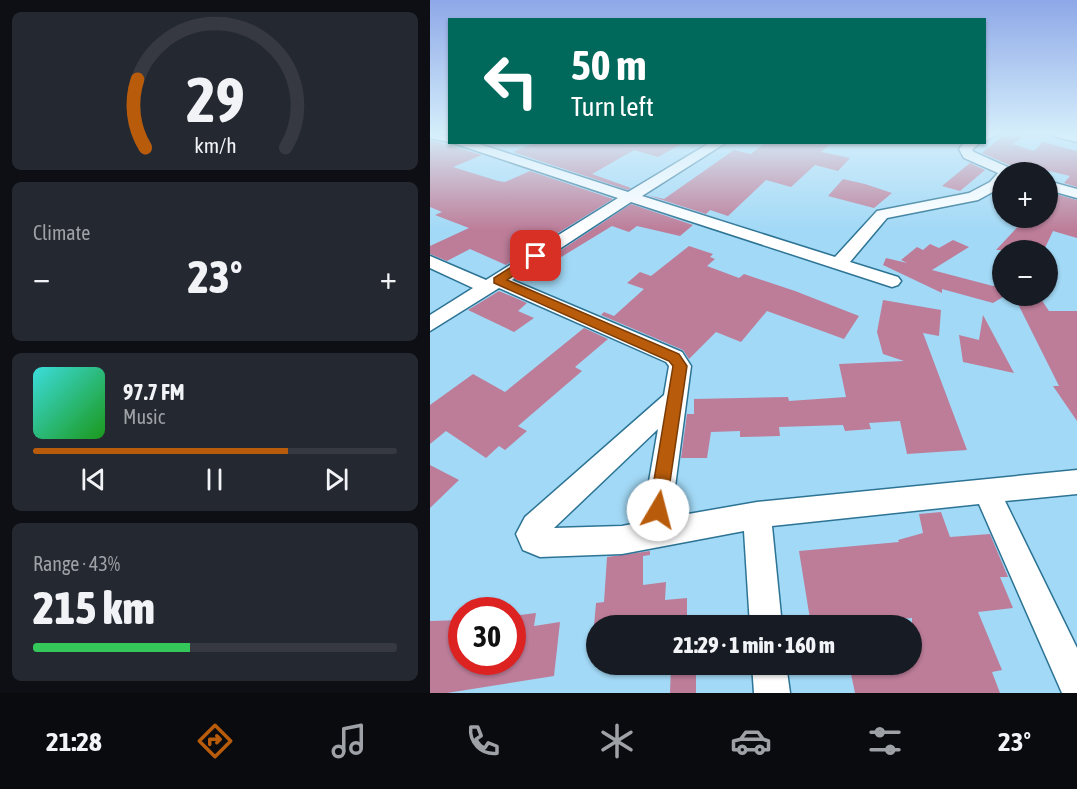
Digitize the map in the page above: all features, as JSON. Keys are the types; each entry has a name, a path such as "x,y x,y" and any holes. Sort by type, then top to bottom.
{"street":[{"path":"532,165 892,281"},
{"path":"430,324 682,165"},
{"path":"839,263 882,214 973,197 992,187"},
{"path":"1058,188 1076,194"},
{"path":"430,261 674,357 680,366 655,532"},
{"path":"675,399 535,527 530,534 533,540 540,543 622,540 655,532 757,515 1076,482"},
{"path":"987,492 1076,687"},
{"path":"757,515 765,615"},
{"path":"770,675 772,693"}],"building":[{"path":"430,165 457,165 453,167 505,182 530,171 613,199 506,265 470,249 447,261 430,254 430,246 469,228 435,215 442,212 430,207"},
{"path":"553,165 607,165 592,174 631,188 628,190"},
{"path":"712,165 815,165 791,187 766,180 728,216 710,210 706,214 647,195 664,199"},
{"path":"816,165 843,165 838,171"},
{"path":"967,165 975,165 985,170 960,191 942,186"},
{"path":"1058,165 1077,165 1077,187 1064,183 1070,176 1058,173"},
{"path":"843,179 892,193 874,208 828,196"},
{"path":"1058,195 1077,200 1077,238 1053,231 1049,240 1005,240 1017,228 1058,228"},
{"path":"631,204 693,225 680,236 637,226 629,232 612,226 531,277 525,274"},
{"path":"953,240 969,247 932,270 992,286 992,303 942,289 942,293 883,265 886,258 907,263 901,260 917,247 923,250 930,244 939,248"},
{"path":"689,246 713,254 710,257 715,259 707,266 739,278 744,274 859,316 844,339 767,311 741,342 716,332 689,359 683,350 601,315 604,312 614,316 644,289 627,283 640,272 651,276"},
{"path":"499,291 527,303 518,311 534,318 514,332 468,310"},
{"path":"883,300 941,310 939,336 923,333 967,450 907,454 900,421 869,423 871,429 845,431 843,425 779,427 780,436 740,437 740,431 711,432 707,458 681,458 687,414 694,414 694,399 788,397 789,401 846,397 839,364 904,361 883,354 877,332"},
{"path":"1019,306 1046,306 1049,311 1077,311 1077,421 1053,386 1059,386"},
{"path":"983,315 1014,373 963,362 959,335 979,340"},
{"path":"584,328 608,339 575,367 582,371 518,426 527,431 505,450 499,446 486,458 446,431 430,444 430,405 473,374 505,392"},
{"path":"430,465 459,480 430,508"},
{"path":"941,512 950,537 990,534 1008,577 1000,577 1013,608 978,612 1002,670 992,672 1000,693 855,693 851,675 922,675 922,615 809,615 799,551 899,542 898,540 923,533 919,514"},
{"path":"650,551 650,555 643,556 643,585 666,582 665,600 687,598 687,615 595,615 596,603 604,602 607,557"},
{"path":"536,613 534,626 560,622 554,676 447,693 430,693 430,621 448,620 448,675 526,675 526,614"},
{"path":"671,675 696,675 696,693 670,693"}],"route":[{"path":"536,256 498,281 674,357 680,366 658,510"}]}
